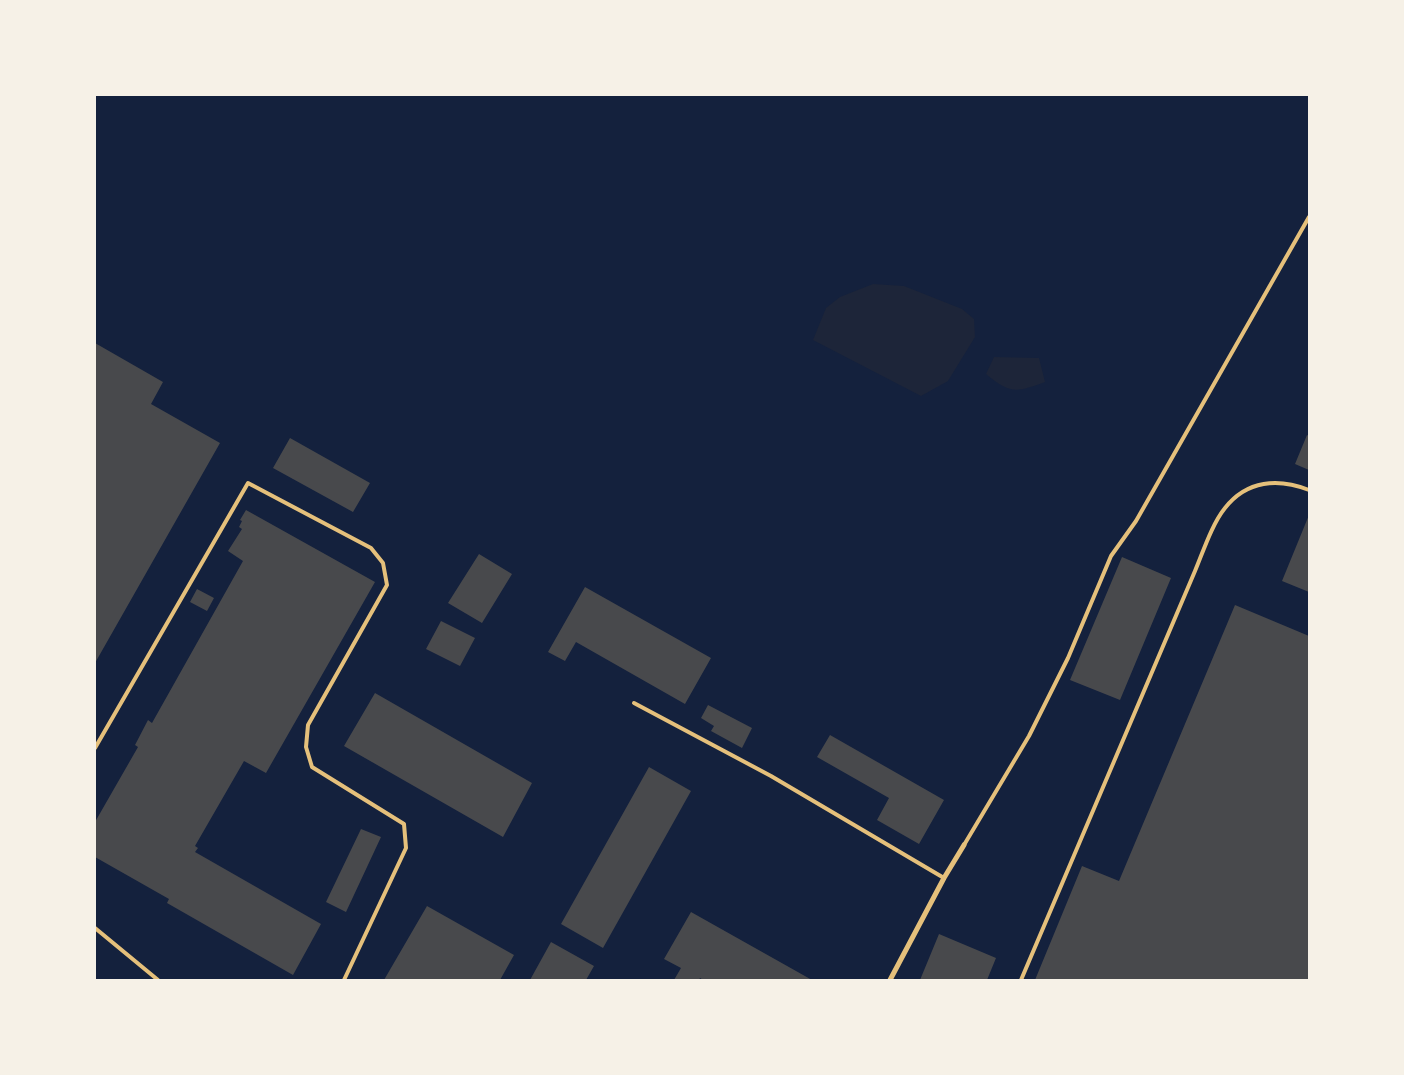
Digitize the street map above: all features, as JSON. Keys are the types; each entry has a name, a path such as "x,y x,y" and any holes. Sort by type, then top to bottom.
{"street":[{"path":"890,980 944,878 964,845"}],"lane":[{"path":"964,845 1029,736 1048,699 1111,556 1136,521 1309,217"},
{"path":"1021,980 1195,571 1224,509 1246,490 1268,483 1286,482 1309,490"},
{"path":"95,748 248,483 371,548 383,563 387,585 308,725 306,747 312,767 404,824 406,848 344,980"},
{"path":"634,703 771,776 944,878"},
{"path":"95,928 158,980"}],"shaded area":[{"path":"873,284 904,286 962,309 974,319 975,337 948,381 921,396 813,340 826,308 840,297"},
{"path":"994,357 1039,358 1045,382 1014,390 1002,386 986,374"}],"building":[{"path":"95,343 163,382 151,404 220,443 95,663"},
{"path":"1307,435 1309,436 1309,470 1295,464"},
{"path":"290,438 370,483 353,512 273,468"},
{"path":"246,510 375,582 266,773 244,761 195,846 198,848 195,852 321,924 293,975 167,903 169,899 95,857 95,822 138,747 135,745 148,720 152,723 243,561 228,551 242,529 239,527 242,521 240,520"},
{"path":"1309,515 1309,592 1282,581"},
{"path":"479,554 512,574 482,623 448,603"},
{"path":"1122,557 1171,578 1120,700 1070,680"},
{"path":"585,587 711,658 685,704 576,642 565,661 548,652"},
{"path":"197,589 214,598 207,611 190,602"},
{"path":"1235,605 1309,636 1309,980 1035,980 1082,866 1119,881"},
{"path":"441,621 475,638 460,666 426,649"},
{"path":"375,693 532,783 503,837 344,746"},
{"path":"708,705 752,728 742,748 711,731 714,726 701,718"},
{"path":"830,735 944,800 919,844 877,820 889,798 817,757"},
{"path":"649,767 691,791 603,948 561,924"},
{"path":"361,829 381,837 346,912 326,902"},
{"path":"427,906 514,955 500,980 384,980"},
{"path":"691,912 812,980 703,980 700,978 699,980 674,980 681,968 664,959"},
{"path":"939,934 996,958 987,980 920,980"},
{"path":"551,942 594,966 586,980 530,980"}]}
